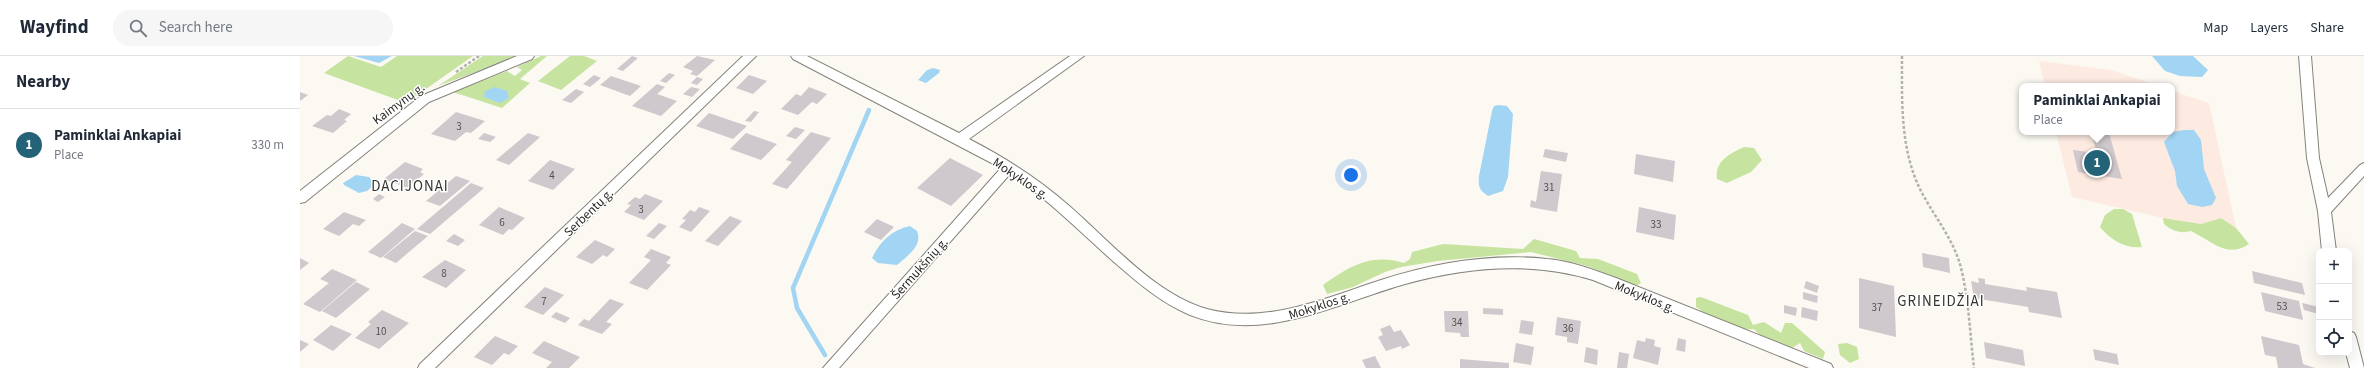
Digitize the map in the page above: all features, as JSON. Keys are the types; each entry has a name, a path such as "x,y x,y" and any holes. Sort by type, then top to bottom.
{"street":[{"name":"Kaimynų g.","path":"300,198 425,99 528,56"},
{"name":"Serbentų g.","path":"425,368 750,56"},
{"name":"Mokyklos g.","path":"797,56 1009,167 1042,190 1146,282 1169,300 1184,307 1209,315 1240,319 1277,318 1301,314 1367,290 1428,273 1480,265 1534,263 1572,269 1606,281 1826,368"},
{"path":"958,139 979,127 1078,56"},
{"path":"2305,56 2313,158 2324,211 2329,248"},
{"name":"Šermukšnių g.","path":"830,368 1009,167"},
{"path":"2324,211 2364,168"},
{"path":"2352,349 2357,368"}],"path":[{"path":"1902,56 1901,120 1904,139 1914,175 1956,252 1961,268 1974,368"}],"shaded area":[{"path":"2039,61 2111,70 2150,83 2044,83"},
{"path":"2175,92 2209,103 2236,228 2221,218 2201,224 2163,218 2072,197 2057,135 2175,135"}],"green space":[{"path":"348,56 381,67 397,56 473,56 406,103 324,73"},
{"path":"483,56 519,56 438,86"},
{"path":"541,56 547,56 520,79 530,83 502,108 453,92 507,71 515,76 522,70 517,67"},
{"path":"570,56 584,56 597,61 561,90 538,81"},
{"path":"1744,147 1754,148 1762,160 1751,172 1727,183 1717,179 1718,167 1724,158"},
{"path":"2114,209 2123,209 2132,214 2142,247 2130,247 2119,243 2100,227 2105,215"},
{"path":"2163,218 2201,224 2221,218 2236,228 2249,244 2233,250 2219,247 2191,231 2180,232 2173,230 2164,224"},
{"path":"1534,239 1576,251 1580,258 1598,259 1637,274 1641,283 1636,286 1587,266 1531,252 1438,261 1401,267 1385,272 1353,287 1327,294 1323,285 1342,272 1361,263 1392,260 1404,263 1410,259 1412,252 1443,244 1523,249"},
{"path":"1701,297 1748,315 1753,325 1764,322 1781,333 1785,323 1792,323 1825,352 1823,359 1804,351 1800,343 1792,348 1781,345 1762,337 1754,329 1732,326 1715,319 1696,307 1696,298"},
{"path":"1847,343 1857,347 1859,359 1850,363 1840,355 1838,344"}],"water":[{"path":"354,56 392,56 379,63"},
{"path":"2152,56 2193,56 2208,70 2202,77 2180,76 2165,71"},
{"path":"933,68 940,70 939,73 926,83 918,80 927,70"},
{"path":"495,87 507,91 509,98 500,103 484,97 485,91"},
{"path":"1494,106 1507,106 1513,114 1508,177 1503,191 1488,196 1480,188 1479,176 1492,111"},
{"path":"2194,130 2201,140 2204,169 2216,198 2212,205 2202,207 2188,204 2177,186 2175,171 2164,142 2170,135 2175,135 2175,132"},
{"path":"356,175 369,177 375,184 367,191 359,193 344,185 343,183"},
{"path":"910,226 917,231 918,241 913,250 897,265 878,263 872,258 887,238 897,230"}],"building":[{"path":"632,56 638,58 623,71 617,69"},
{"path":"697,56 715,60 697,76 690,74 693,71 683,67"},
{"path":"669,73 675,75 666,83 660,81"},
{"path":"594,75 601,78 590,87 583,84"},
{"path":"749,75 767,81 753,94 736,88"},
{"path":"611,76 641,86 630,96 600,85"},
{"path":"697,77 703,79 697,85 691,83"},
{"path":"657,84 665,87 657,94 677,101 661,116 632,106"},
{"path":"691,87 700,89 692,97 683,94"},
{"path":"809,87 827,94 817,104 812,102 798,115 781,109 796,94 801,96"},
{"path":"576,89 584,92 571,103 562,100"},
{"path":"300,92 308,95 300,101"},
{"path":"339,109 351,114 344,120 347,121 333,133 312,126 327,115 331,116"},
{"path":"754,111 759,112 751,122 745,121"},
{"path":"456,112 485,121 471,133 466,132 455,141 431,134"},
{"path":"709,113 747,126 733,139 696,126"},
{"path":"795,127 805,130 796,139 786,136"},
{"path":"811,132 831,138 787,189 772,184 792,162 786,160"},
{"path":"484,133 496,137 490,142 478,139"},
{"path":"528,133 540,137 509,165 496,160"},
{"path":"746,133 777,144 761,160 730,149"},
{"path":"2092,135 2110,135 2122,179 2078,172 2073,150 2097,153"},
{"path":"1545,149 1568,153 1566,162 1543,157"},
{"path":"1636,154 1675,161 1673,182 1634,174"},
{"path":"950,158 983,175 951,206 917,188"},
{"path":"550,160 575,169 553,190 528,181"},
{"path":"405,162 423,169 420,172 424,174 407,188 384,179"},
{"path":"1541,171 1562,174 1557,212 1530,207 1531,200 1536,202"},
{"path":"456,176 470,181 440,206 426,201"},
{"path":"471,183 484,188 430,234 417,229"},
{"path":"379,194 385,197 378,202 373,199"},
{"path":"645,194 663,201 644,220 624,212 631,205 627,204 635,197 640,199"},
{"path":"499,207 525,218 512,230 509,229 503,235 479,225"},
{"path":"699,207 710,211 691,232 679,227 686,220 682,219 690,210 695,212"},
{"path":"1639,207 1676,215 1674,240 1636,232"},
{"path":"344,212 366,220 359,226 353,224 339,236 323,229"},
{"path":"730,216 742,221 718,246 705,241"},
{"path":"877,219 894,227 881,240 864,232"},
{"path":"402,223 415,229 381,258 368,252"},
{"path":"659,223 667,226 654,239 646,236"},
{"path":"415,231 428,236 396,263 383,257"},
{"path":"454,234 465,240 458,246 446,241"},
{"path":"595,240 615,249 607,257 603,255 592,264 576,257"},
{"path":"651,249 671,257 666,263 671,265 647,290 629,283 651,260 644,257"},
{"path":"1922,253 1949,258 1950,273 1923,267"},
{"path":"300,258 309,263 300,270"},
{"path":"445,260 466,270 446,288 422,277"},
{"path":"332,269 357,280 320,312 303,304 329,283 320,279"},
{"path":"2252,271 2302,283 2305,295 2254,283"},
{"path":"1859,278 1894,286 1896,337 1859,328"},
{"path":"1978,278 1985,279 1985,284 2027,291 2026,287 2057,292 2062,318 2029,312 2028,307 1974,298 1971,281 1979,283"},
{"path":"1806,281 1819,286 1817,293 1804,288"},
{"path":"356,282 370,289 336,318 322,311"},
{"path":"545,287 564,295 543,315 524,307"},
{"path":"1803,292 1818,296 1817,303 1803,299"},
{"path":"2261,292 2299,301 2303,320 2265,311"},
{"path":"610,299 624,304 606,322 612,324 602,334 578,325 584,319 589,321"},
{"path":"2302,303 2316,306 2316,313 2304,310"},
{"path":"1784,305 1797,308 1796,316 1784,313"},
{"path":"1802,307 1818,311 1817,321 1801,317"},
{"path":"1483,308 1503,309 1503,315 1483,314"},
{"path":"382,310 409,323 379,349 355,338 371,324 368,322"},
{"path":"1444,311 1468,311 1469,337 1461,337 1460,333 1445,332"},
{"path":"556,312 570,318 565,323 551,317"},
{"path":"1557,317 1581,321 1578,344 1567,342 1567,337 1555,335"},
{"path":"1521,320 1534,322 1532,335 1519,333"},
{"path":"331,325 352,334 333,351 313,340"},
{"path":"1390,325 1394,332 1401,330 1410,345 1402,349 1401,346 1386,351 1378,337 1383,335 1380,329"},
{"path":"495,336 518,346 509,355 504,353 492,365 474,357"},
{"path":"2261,336 2299,345 2303,364 2315,368 2278,368 2276,357 2265,355"},
{"path":"1646,338 1655,340 1654,346 1661,348 1658,365 1633,358 1637,340 1645,342"},
{"path":"1678,338 1686,340 1685,352 1676,350"},
{"path":"300,340 309,344 300,352"},
{"path":"544,341 580,357 569,368 546,368 552,362 532,353"},
{"path":"1984,342 2023,350 2025,366 1986,358"},
{"path":"1516,343 1534,347 1531,365 1513,362"},
{"path":"1586,347 1598,350 1597,365 1584,362"},
{"path":"2093,349 2117,354 2119,365 2095,360"},
{"path":"1619,352 1629,354 1627,368 1617,368"},
{"path":"1375,356 1381,368 1366,368 1362,360"},
{"path":"1460,359 1509,363 1509,368 1460,368"}],"waterway":[{"path":"825,355 797,308 793,288 869,110"}],"place":[{"name":"Paminklai Ankapiai","path":"2097,163"}],"district":[{"name":"DACIJONAI","path":"410,186"},
{"name":"GRINEIDŽIAI","path":"1941,301"}]}
